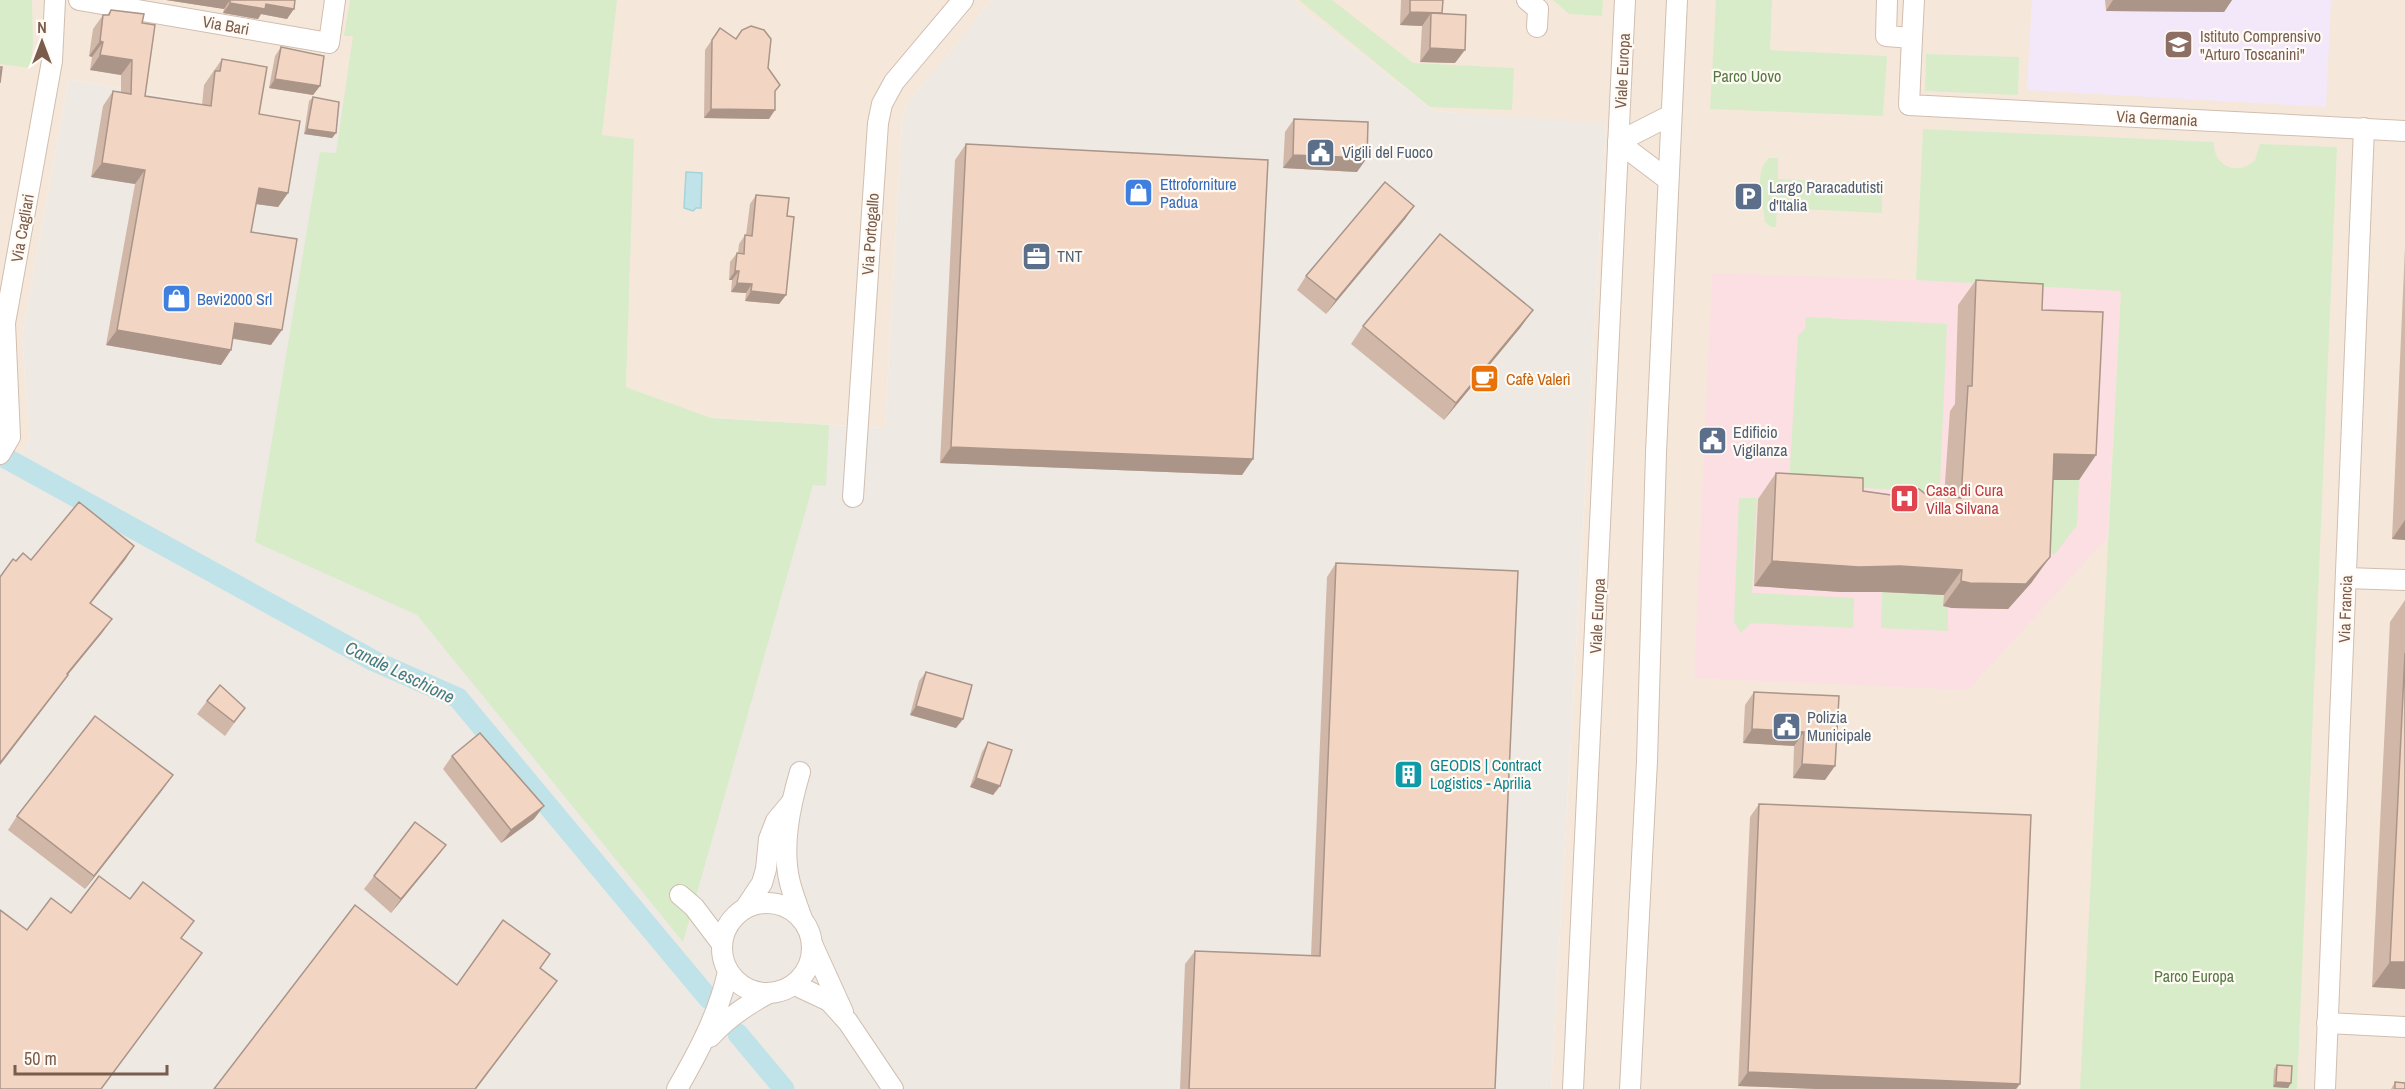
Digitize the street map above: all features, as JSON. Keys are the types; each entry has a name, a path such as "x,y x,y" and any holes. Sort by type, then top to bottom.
{"street":[{"name":"Via Cagliari","path":"0,454 10,437 5,323 52,61 55,0"},
{"name":"Via Bari","path":"80,0 329,43 335,0"},
{"name":"Via Portogallo","path":"853,497 880,113 882,104 894,82 963,0"},
{"path":"1527,0 1538,9 1537,27"},
{"name":"Viale Europa","path":"1573,1089 1625,0"},
{"path":"1630,1089 1647,761 1656,453 1677,0"},
{"path":"1887,0 1886,36 1912,38 1914,0"},
{"name":"Via Germania","path":"1912,38 1909,105 2405,130"},
{"name":"Viale Europa","path":"1618,142 1671,115"},
{"name":"Via Francia","path":"2325,1089 2364,128"},
{"path":"1618,142 1667,179"},
{"path":"2346,578 2405,580"},
{"path":"800,772 791,803 787,850 790,882 802,919 810,931 813,946 848,1022"},
{"path":"791,803 776,821 769,839 762,883 726,929 722,944 722,959 728,972 738,984 752,991 766,994 782,992 795,985 805,974 811,961 813,946"},
{"path":"722,944 687,901 740,912 761,903 776,903 790,909 802,919"},
{"path":"703,1046 718,1008 728,972"},
{"path":"795,985 829,1001 848,1022 893,1089"},
{"path":"677,1089 703,1046 722,1023 743,1007 766,994"},
{"path":"2327,1023 2405,1027"}],"shaded area":[{"path":"0,0 992,0 908,103 902,121 885,428 711,418 626,387 633,139 309,124 69,79 22,336 30,439 16,463 0,455"},
{"path":"992,0 1291,0 1434,111 1606,123 1551,1089 0,1089 0,455 16,463 30,439 22,336 69,79 308,124 312,105 634,139 626,387 711,418 885,428 902,121 908,103"},
{"path":"1291,0 2405,0 2405,1089 1551,1089 1606,124 1434,111"},
{"name":"Istituto Comprensivo \"Arturo Toscanini\"","path":"2032,0 2331,0 2326,107 2027,90"},
{"name":"Casa di Cura Villa Silvana","path":"1712,273 1916,280 2121,291 2107,538 1968,690 1694,678"}],"green space":[{"path":"0,0 32,0 33,45 30,68 0,64"},
{"path":"350,0 617,0 602,135 634,139 626,387 711,418 829,425 826,486 813,485 683,942 417,615 255,542 320,152 336,153 353,36 344,36"},
{"path":"1299,0 1332,0 1413,63 1514,68 1512,110 1430,107"},
{"path":"1553,0 1603,0 1602,16 1569,14"},
{"name":"Parco Uovo","path":"1716,0 1772,0 1770,50 1887,56 1883,116 1710,109"},
{"path":"1926,54 2019,57 2018,95 1925,91"},
{"name":"Parco Europa","path":"1923,129 2214,142 2215,150 2222,163 2234,168 2241,168 2255,160 2260,144 2337,147 2297,1089 2080,1089 2121,291 1916,280"},
{"path":"1769,158 1778,158 1778,179 1882,184 1882,213 1777,208 1776,227 1771,227 1765,222 1760,188 1761,171"},
{"path":"1806,317 1947,324 1940,483 1927,492 1789,483 1798,336 1805,329"},
{"path":"2037,480 2079,480 2077,525 2055,554 2033,553"},
{"path":"1739,498 1757,498 1752,593 1854,598 1853,628 1751,623 1741,633 1734,622"},
{"path":"1882,592 1944,595 1943,607 1948,607 1948,631 1881,628"}],"water":[{"path":"686,172 702,173 701,208 693,211 684,208"}],"building":[{"path":"230,0 295,0 294,9 266,4 265,9 230,3"},
{"path":"1410,0 1443,0 1442,13 1410,12"},
{"path":"111,10 144,14 142,23 155,25 145,96 211,106 215,71 220,71 222,59 267,67 259,114 300,121 288,193 259,188 251,232 297,239 282,330 235,323 231,350 117,330 145,170 102,163 113,91 131,94 132,60 100,55 103,42 100,41 103,15 109,15"},
{"path":"1431,13 1466,15 1465,50 1430,48"},
{"path":"751,26 764,30 771,39 768,68 780,85 775,91 775,110 711,109 712,40 720,28 736,39 742,30"},
{"path":"281,47 324,56 320,86 275,79"},
{"path":"313,97 339,102 336,133 307,129"},
{"path":"1294,119 1368,122 1367,158 1293,155"},
{"path":"966,144 1268,160 1253,459 951,447"},
{"path":"1385,182 1414,206 1336,300 1306,276"},
{"path":"756,195 789,198 787,216 794,217 786,295 751,291 752,284 737,283 739,271 735,271 737,253 744,254 745,235 752,236"},
{"path":"1440,234 1533,310 1456,403 1363,326"},
{"path":"1976,280 2043,284 2042,310 2103,312 2096,455 2054,454 2050,557 2026,584 1970,583 1961,581 1962,570 1900,566 1859,567 1772,561 1776,473 1863,478 1863,491 1891,495 1906,487 1919,489 1928,496 1961,498 1968,386 1972,386"},
{"path":"79,502 134,546 90,603 112,619 0,763 0,577 13,559 16,561 23,553 31,560"},
{"name":"GEODIS | Contract Logistics - Aprilia","path":"1336,563 1518,571 1495,1089 1189,1089 1195,951 1320,956"},
{"path":"2405,653 2405,962 2390,962"},
{"path":"926,672 972,685 963,719 916,706"},
{"path":"220,685 245,708 234,722 207,701"},
{"path":"1754,692 1839,696 1835,766 1802,764 1804,732 1752,729"},
{"path":"95,716 173,775 94,876 17,816"},
{"path":"480,733 544,806 511,830 452,756"},
{"path":"988,742 1012,750 1000,786 976,778"},
{"path":"1759,804 2031,815 2020,1084 1748,1072"},
{"path":"415,822 446,845 401,899 374,876"},
{"path":"99,876 130,899 143,882 194,921 181,938 202,953 101,1089 0,1089 0,910 27,930 51,898 71,913"},
{"path":"355,905 457,985 503,920 550,954 540,968 557,981 475,1089 214,1089"},
{"path":"2277,1065 2292,1066 2291,1083 2276,1082"},
{"path":"2395,1082 2405,1083 2405,1089 2395,1089"}],"waterway":[{"name":"Canale Leschione","path":"0,455 374,661 458,698 709,999"},
{"name":"Canale Leschione","path":"738,1034 784,1089"}],"place":[{"name":"Istituto Comprensivo \"Arturo Toscanini\"","path":"2179,45"},
{"name":"Vigili del Fuoco","path":"1321,152"},
{"name":"Ettroforniture Padua","path":"1139,193"},
{"name":"Largo Paracadutisti d'Italia","path":"1748,196"},
{"name":"TNT","path":"1036,256"},
{"name":"Bevi2000 Srl","path":"176,299"},
{"name":"Cafè Valerì","path":"1485,379"},
{"name":"Edificio Vigilanza","path":"1712,441"},
{"name":"Casa di Cura Villa Silvana","path":"1905,499"},
{"name":"Polizia Municipale","path":"1786,726"},
{"name":"GEODIS | Contract Logistics - Aprilia","path":"1409,774"}]}
